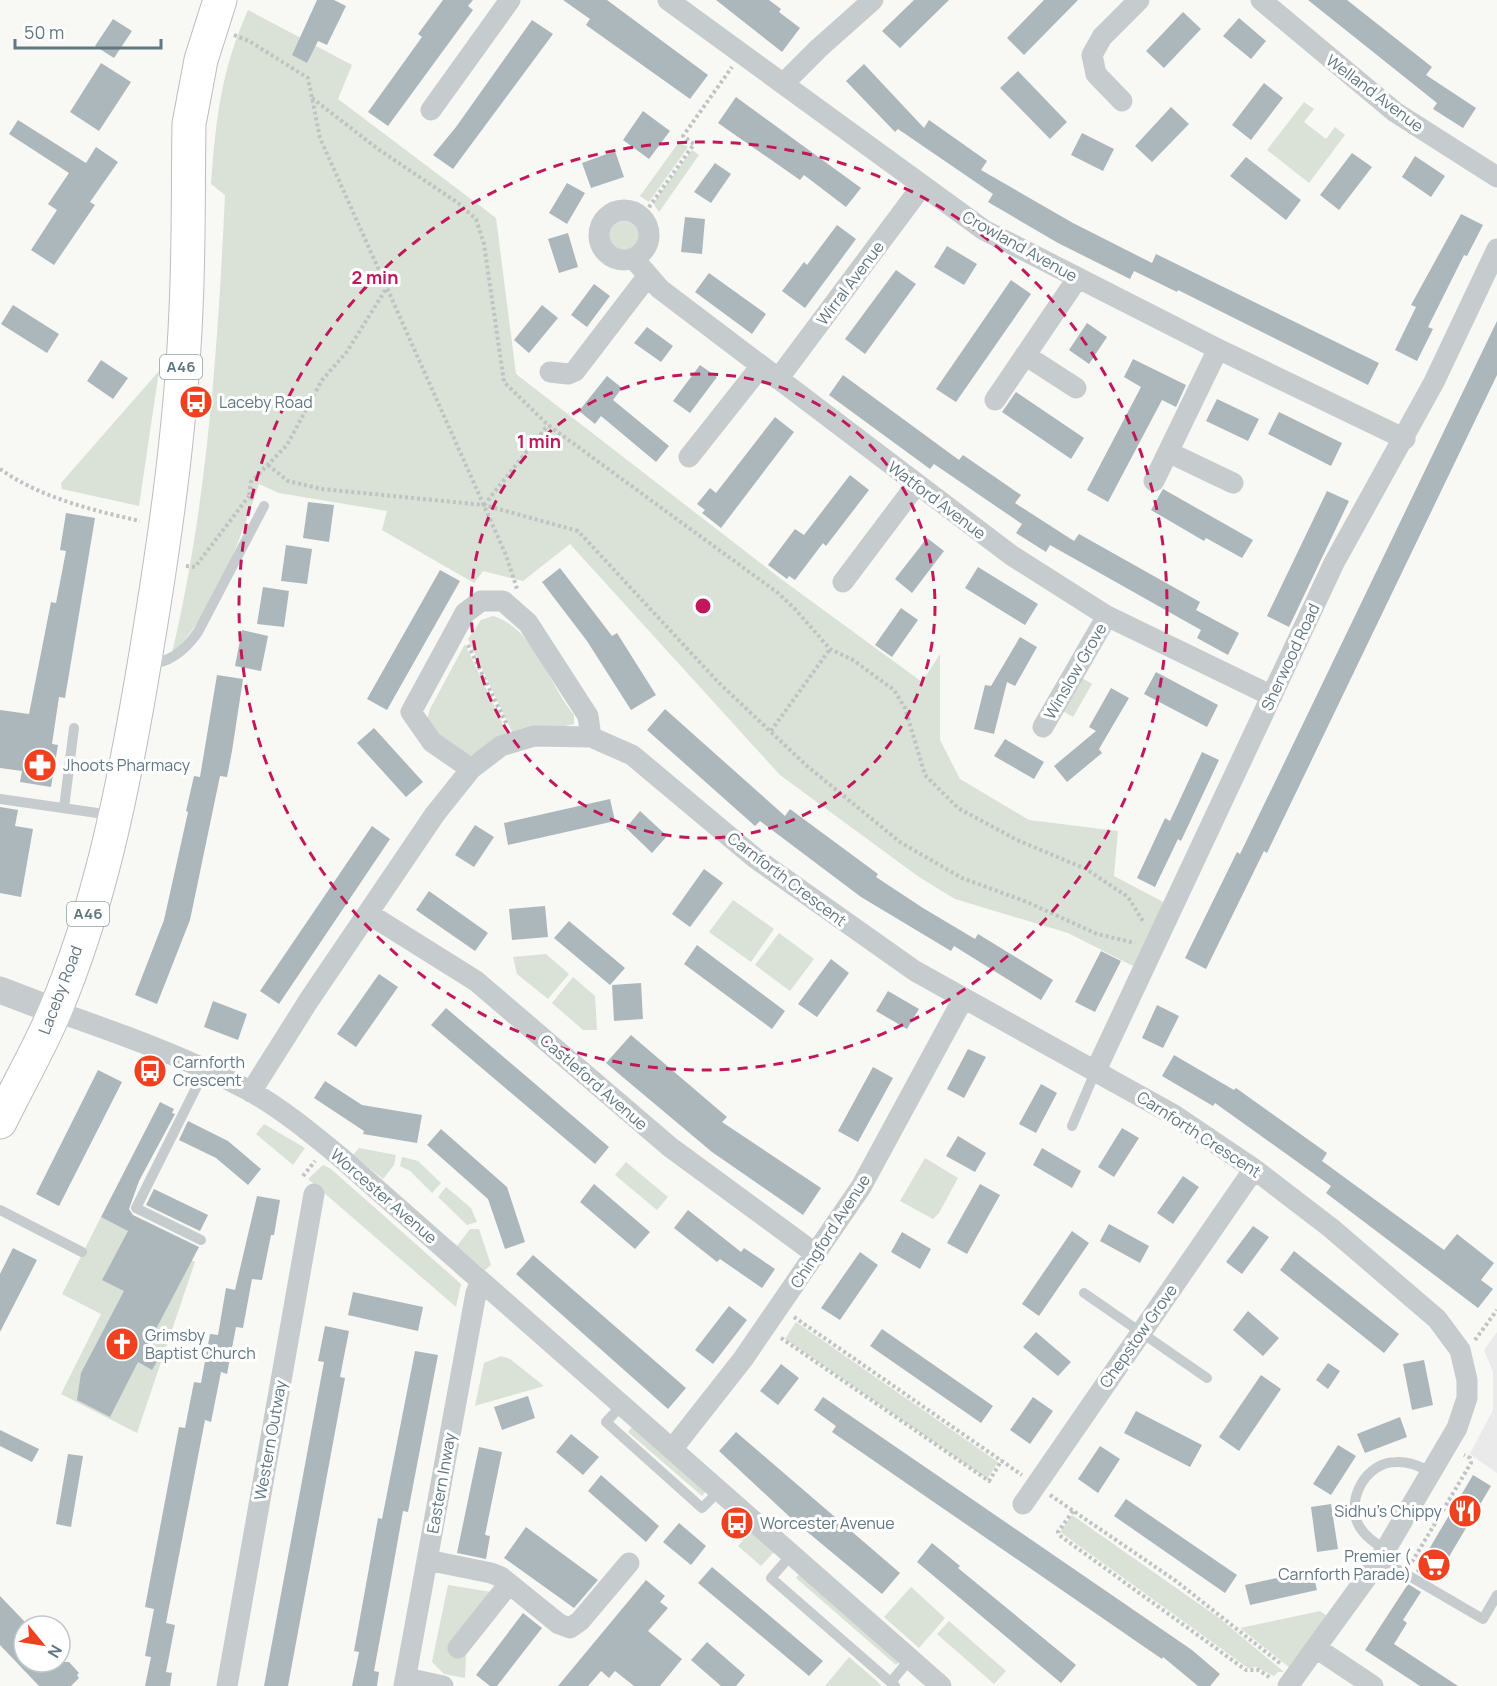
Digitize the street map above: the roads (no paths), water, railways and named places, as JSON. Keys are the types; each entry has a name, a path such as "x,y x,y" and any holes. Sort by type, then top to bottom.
{"highway":[{"name":"Laceby Road","path":"0,1122 55,1011 98,885 115,816 144,665 165,526 186,311 189,124 192,97 215,13"}],"street":[{"path":"431,110 510,0"},
{"name":"Crowland Avenue","path":"668,0 984,230 1218,349 1405,439"},
{"path":"783,84 873,0"},
{"path":"1122,102 1096,74 1092,55 1102,37 1139,0"},
{"name":"Welland Avenue","path":"1261,0 1395,112 1497,177"},
{"name":"Wirral Avenue","path":"689,457 770,372 922,186"},
{"path":"617,210 629,210 646,222 650,238 647,247 633,258 623,260 607,253 600,240 600,227 604,219 617,210"},
{"name":"Sherwood Road","path":"1096,1071 1155,937 1334,563 1405,439 1497,249"},
{"name":"Watford Avenue","path":"633,258 647,277 916,485 1003,549 1107,616 1272,696"},
{"path":"550,372 568,374 575,371 647,277"},
{"path":"995,400 1077,279"},
{"path":"1154,481 1218,349"},
{"path":"1025,356 1076,388"},
{"path":"1168,452 1233,483"},
{"path":"843,582 916,485"},
{"path":"471,769 432,742 411,712 465,613 480,601 503,602 528,623 588,716 591,737"},
{"name":"Winslow Grove","path":"1043,727 1107,616"},
{"name":"Carnforth Crescent","path":"250,1092 309,1000 435,814 471,769 501,746 534,736 591,737 632,755 755,858 915,970 963,999 1174,1115 1254,1168 1331,1228 1437,1319 1460,1350 1467,1380 1467,1398 1457,1428 1448,1445 1383,1554 1316,1648 1282,1683"},
{"name":"Castleford Avenue","path":"369,914 476,981 670,1147 817,1255"},
{"path":"0,990 55,1011"},
{"name":"Chingford Avenue","path":"673,1448 817,1255 896,1126 963,999"},
{"name":"Worcester Avenue","path":"55,1011 130,1037 205,1070 250,1092 289,1117 327,1146 941,1686"},
{"name":"Chepstow Grove","path":"1023,1504 1254,1168"},
{"name":"Western Outway","path":"227,1686 314,1194"},
{"name":"Eastern Inway","path":"405,1682 474,1304 481,1281"},
{"path":"427,1560 491,1573 509,1584 559,1624 570,1628 580,1621 629,1563"},
{"path":"458,1648 509,1584"},
{"path":"1316,1648 1373,1686"},
{"path":"405,1682 443,1686"}],"lane":[{"path":"144,665 159,664 187,647 217,600 264,506"},
{"path":"64,808 74,728"},
{"path":"0,799 115,816"},
{"path":"201,1240 136,1208 205,1070"},
{"path":"1072,1126 1096,1071"},
{"path":"0,1210 82,1252"},
{"path":"1084,1293 1207,1378"},
{"path":"622,1404 606,1422 702,1508 720,1490"},
{"path":"1432,1473 1414,1464 1395,1461 1380,1466 1367,1476 1358,1488 1354,1504 1358,1524 1383,1554 1405,1574 1483,1619 1497,1595"},
{"path":"792,1554 771,1578 893,1684 910,1659"}],"place":[{"name":"Laceby Road","path":"196,402"},
{"name":"Jhoots Pharmacy","path":"40,765"},
{"name":"Carnforth Crescent","path":"150,1071"},
{"name":"Grimsby Baptist Church","path":"122,1344"},
{"name":"Sidhu's Chippy","path":"1465,1511"},
{"name":"Worcester Avenue","path":"737,1523"},
{"name":"Premier ( Carnforth Parade)","path":"1434,1565"}]}
